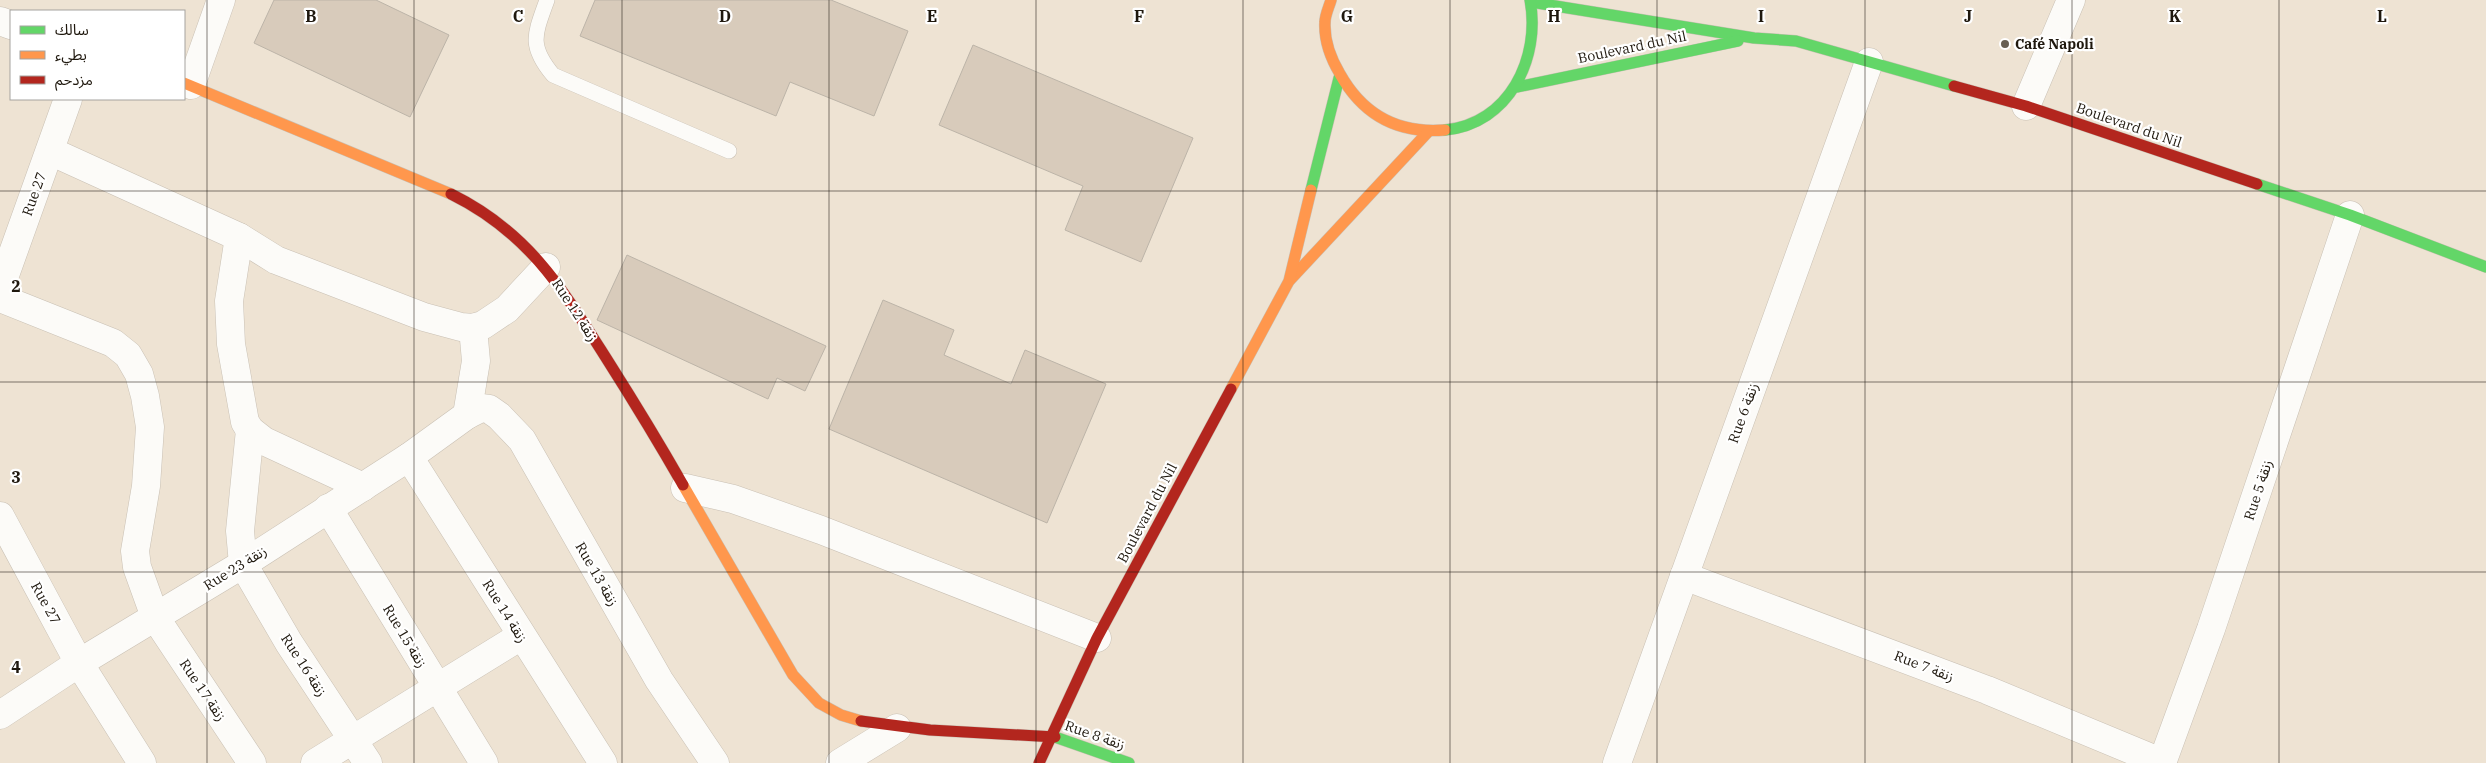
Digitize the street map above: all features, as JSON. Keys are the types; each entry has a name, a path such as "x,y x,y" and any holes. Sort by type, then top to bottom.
{"street":[{"path":"187,84 221,0"},
{"path":"1331,0 1326,22 1328,51 1339,78 1351,96 1380,119 1407,130 1428,132 1454,130 1478,121 1499,106 1517,87 1529,60 1535,31 1530,1"},
{"path":"2026,106 2071,0"},
{"name":"Boulevard du Nil","path":"1530,1 1754,38 1796,42 1869,62 2026,106 2350,215 2486,267"},
{"name":"Boulevard du Nil","path":"1517,87 1754,38"},
{"name":"Rue 6 زنقة","path":"1617,763 1869,62"},
{"name":"Boulevard du Nil","path":"1039,763 1097,638 1289,281 1339,78"},
{"name":"Rue 12 زنقة","path":"187,84 382,162 459,198 509,230 546,267 653,433 793,675 818,702"},
{"name":"Rue 27","path":"0,289 68,100"},
{"name":"Boulevard du Nil","path":"1289,281 1428,132"},
{"path":"50,150 239,237 276,260 424,318 473,328 483,325 507,309 546,267"},
{"name":"Rue 5 زنقة","path":"2162,763 2211,629 2350,215"},
{"path":"239,237 229,301 231,344 240,406 245,422 250,430 264,441 363,487"},
{"name":"Rue 17 زنقة","path":"0,298 112,343 128,355 139,374 150,427 146,486 135,551 137,567 154,617 252,763"},
{"path":"467,415 476,361 473,328"},
{"name":"Rue 13 زنقة","path":"467,415 482,408 488,409 499,416 522,440 659,680 715,763"},
{"name":"Rue 23 زنقة","path":"2,710 243,564 409,458 467,415"},
{"path":"243,564 240,531 250,430"},
{"name":"Rue 14 زنقة","path":"409,458 603,763"},
{"path":"685,488 733,499 821,530 1097,638"},
{"name":"Rue 15 زنقة","path":"328,508 436,688 484,763"},
{"name":"Rue 27","path":"0,516 79,663 142,763"},
{"name":"Rue 16 زنقة","path":"243,564 288,643 368,763"},
{"name":"Rue 7 زنقة","path":"1684,576 1988,690 2162,763"},
{"path":"315,763 521,636"},
{"name":"Rue 8 زنقة","path":"818,702 836,712 897,728 1052,736 1129,763"},
{"path":"840,763 897,728"}],"lane":[{"path":"547,0 535,38 540,59 553,75 729,150"}],"building":[{"path":"274,0 376,0 449,35 410,117 254,43"},
{"path":"595,0 831,0 908,31 874,116 790,82 776,116 580,36"},
{"path":"973,45 1193,138 1141,262 1065,230 1083,186 939,125"},
{"path":"627,255 826,346 805,391 777,378 768,399 597,320"},
{"path":"883,300 954,330 944,355 1011,384 1025,350 1106,384 1047,523 829,429"}],"traffic: fast":[{"path":"1445,130 1467,125 1487,115 1503,102 1516,84 1525,65 1530,44 1532,22 1530,0"},
{"path":"1531,2 1754,38 1796,41 1954,86"},
{"path":"1517,87 1738,41"},
{"path":"1311,190 1339,78"},
{"path":"2257,184 2350,215 2486,267"},
{"path":"1055,737 1129,763"}],"traffic: slow":[{"path":"1331,0 1325,22 1329,49 1340,74 1360,101 1371,111 1397,125 1412,129 1445,130"},
{"path":"185,83 451,194"},
{"path":"1290,280 1428,132"},
{"path":"1231,389 1289,281 1311,190"},
{"path":"683,485 793,675 819,703 841,715 861,721"}],"traffic: jam":[{"path":"1954,86 2026,106 2257,184"},
{"path":"451,194 479,209 524,245 559,287 592,335 683,485"},
{"path":"1039,763 1097,638 1231,389"},
{"path":"861,721 930,730 1055,737"}],"place":[{"name":"Café Napoli","path":"2005,44"}]}
